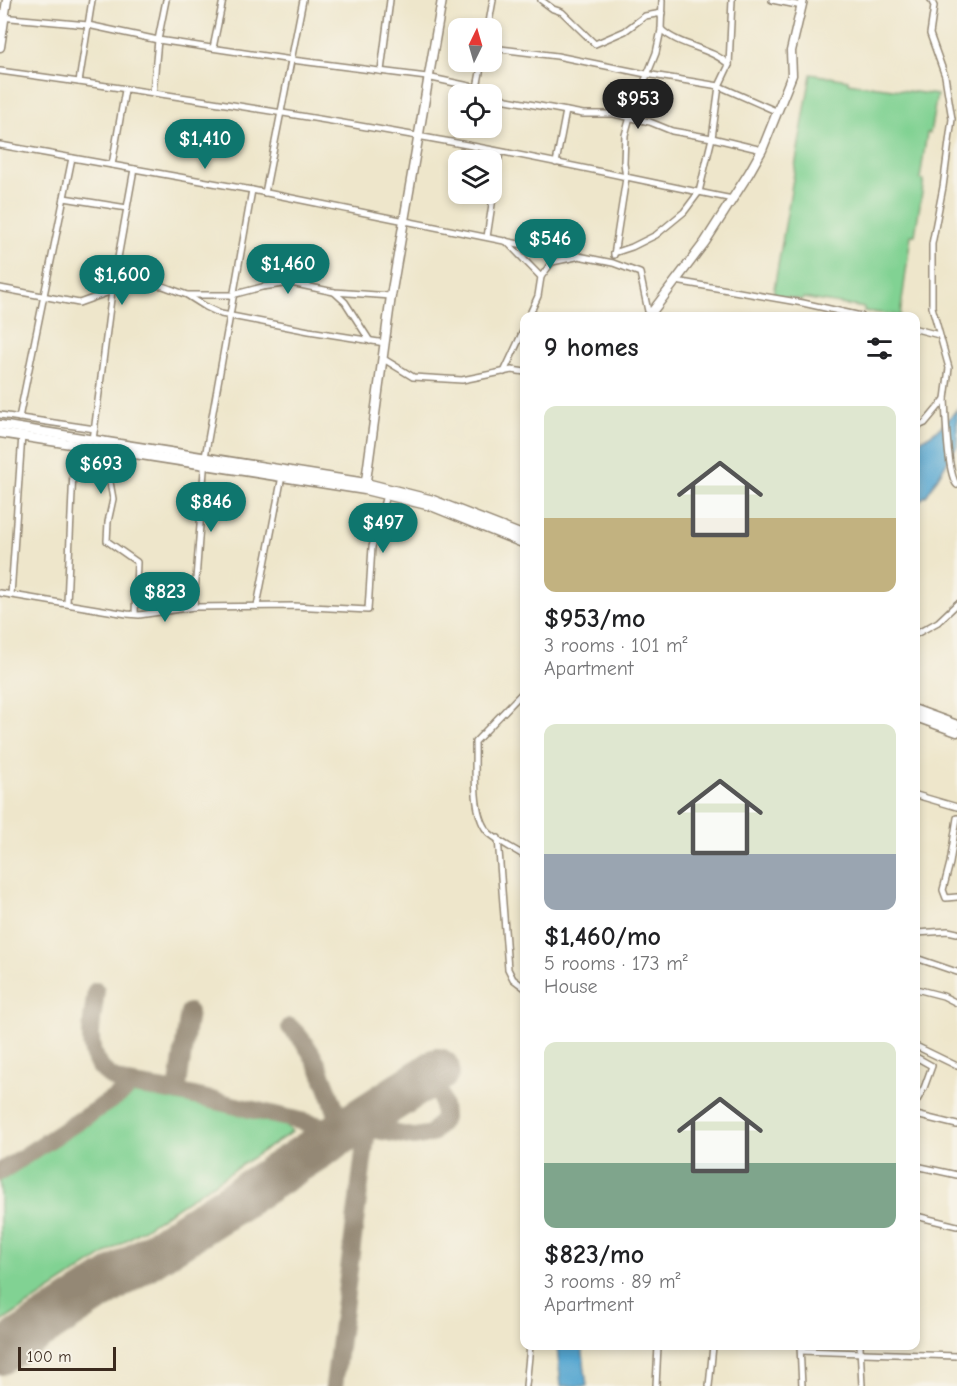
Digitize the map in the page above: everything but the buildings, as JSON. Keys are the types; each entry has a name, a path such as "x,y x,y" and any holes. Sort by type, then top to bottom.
{"street":[{"path":"0,46 2,18 7,0"},
{"path":"79,82 92,0"},
{"path":"153,93 158,40 166,0"},
{"path":"213,48 223,0"},
{"path":"265,193 303,0"},
{"path":"381,71 390,0"},
{"path":"365,487 391,296 427,76 442,0"},
{"path":"490,18 493,0"},
{"path":"541,0 553,9 562,12 595,44 625,31 645,16 662,13 656,53 630,117 624,146 626,178 613,263"},
{"path":"661,30 662,0"},
{"path":"614,254 656,235 684,212 699,192 712,138 719,86 729,65 732,0"},
{"path":"652,312 705,242 733,199 762,150 778,112 792,75 791,51 802,3 772,0"},
{"path":"931,0 934,6 930,34 945,76 952,119 943,187 932,244 932,307 949,368 945,399 952,478 957,485"},
{"path":"2,18 87,25 158,40 292,60 427,76 460,84"},
{"path":"661,30 689,46 720,57 729,65"},
{"path":"502,49 557,56 719,86 778,112"},
{"path":"0,71 153,93 418,136 490,150"},
{"path":"112,165 125,90"},
{"path":"502,97 566,111 630,117 672,131 762,150"},
{"path":"556,163 566,111"},
{"path":"0,145 252,190 613,263 640,273 648,312"},
{"path":"502,152 733,199"},
{"path":"19,418 72,158"},
{"path":"67,603 73,471 90,445 95,429 112,291 135,169"},
{"path":"194,608 204,461 252,190"},
{"path":"64,198 127,208"},
{"path":"487,237 492,204"},
{"path":"505,240 541,277"},
{"path":"531,312 538,296 541,277 552,262 580,256"},
{"path":"676,281 843,312"},
{"path":"187,295 232,295 262,287 291,283 334,292 391,296"},
{"path":"0,288 79,303 129,285 163,286 187,295 213,312 385,343"},
{"path":"334,292 345,302 370,341"},
{"path":"920,330 939,335"},
{"path":"504,372 520,338"},
{"path":"382,358 413,377 462,380 504,372 520,372"},
{"path":"920,425 925,423 945,399"},
{"path":"95,429 2,415 1,428 22,433 365,487 433,500 520,534"},
{"path":"53,434 54,424"},
{"path":"22,433 53,434 119,452 204,461 282,476 365,487 430,506 520,542"},
{"path":"11,595 22,433"},
{"path":"119,452 110,482 113,500 107,541 137,562 135,614"},
{"path":"257,606 282,476"},
{"path":"0,593 135,614 194,608 257,606 368,610 372,547 386,495"},
{"path":"920,632 938,622 957,604"},
{"path":"520,695 475,742 477,807 481,821 489,833 520,853"},
{"path":"920,711 957,725"},
{"path":"920,718 957,732"},
{"path":"920,796 957,807"},
{"path":"957,818 943,890 946,898 957,897"},
{"path":"498,838 508,969 513,979 520,984"},
{"path":"920,933 948,931 957,933"},
{"path":"920,959 957,972"},
{"path":"920,989 957,1003"},
{"path":"920,1048 956,1064"},
{"path":"920,1059 932,1066 920,1095"},
{"path":"920,1116 957,1125"},
{"path":"920,1167 957,1175"},
{"path":"920,1217 957,1226"},
{"path":"526,1386 530,1350"},
{"path":"656,1386 658,1350"},
{"path":"709,1386 713,1350"},
{"path":"801,1350 802,1386"},
{"path":"824,1350 957,1356"},
{"path":"859,1350 862,1386"}],"green space":[{"path":"811,74 848,80 848,83 937,95 930,133 927,133 920,179 924,180 915,235 911,235 901,312 871,312 864,311 864,308 773,295"},
{"path":"137,1092 281,1123 292,1132 0,1323 0,1177 99,1112"}],"water":[{"path":"957,409 957,446 927,495 920,500 920,440 949,419"},
{"path":"557,1350 582,1350 587,1386 561,1386"}],"taxiway":[{"path":"0,1172 125,1091 127,1084 112,1077 101,1068 95,1058 91,1034 96,991"},
{"path":"127,1084 177,1092 189,1012"},
{"path":"290,1027 316,1062 343,1131"},
{"path":"177,1092 343,1131 366,1128 414,1137 431,1134 444,1118 440,1094 435,1085 426,1077"},
{"path":"334,1386 369,1114"}],"runway":[{"path":"0,1353 438,1070"}]}
